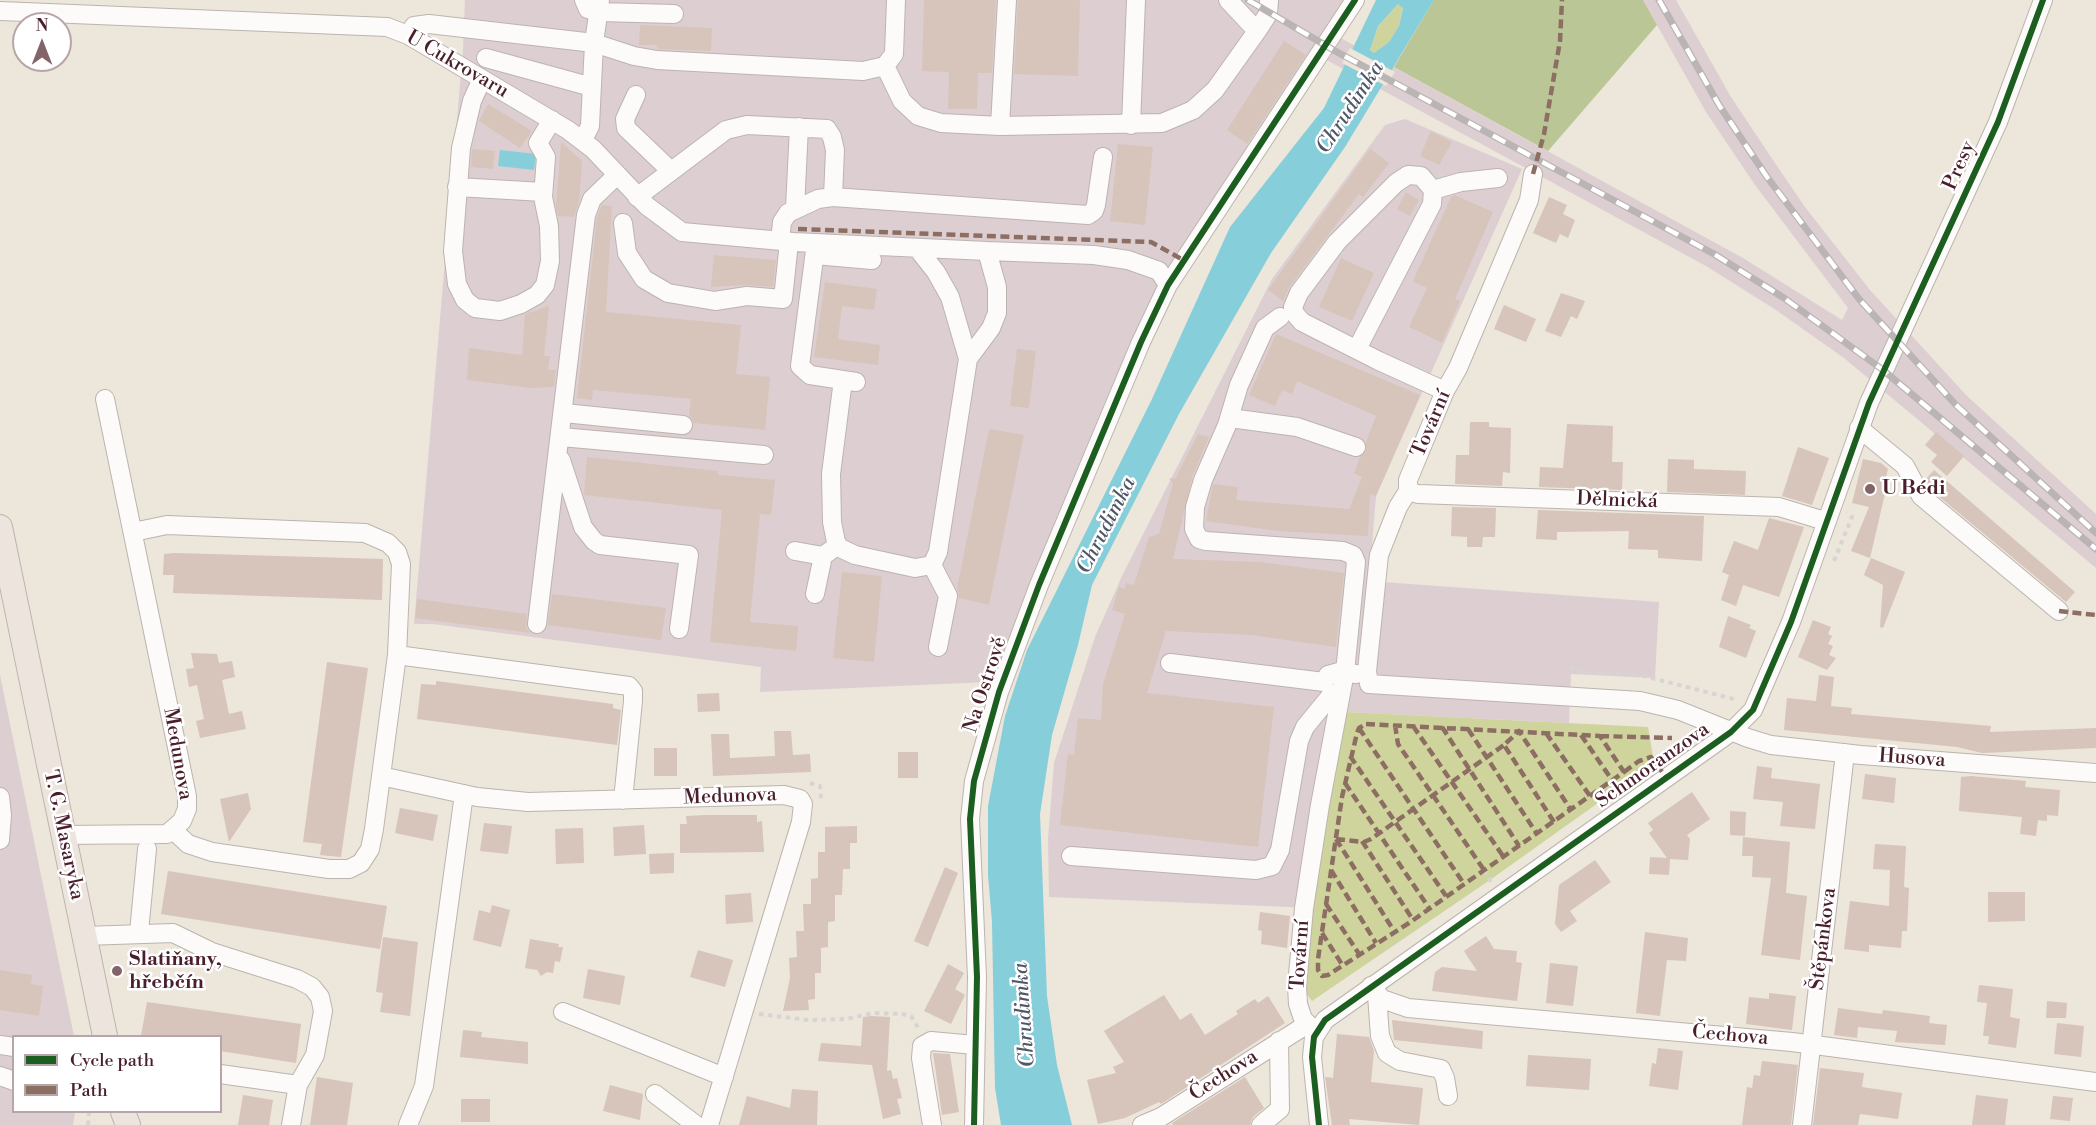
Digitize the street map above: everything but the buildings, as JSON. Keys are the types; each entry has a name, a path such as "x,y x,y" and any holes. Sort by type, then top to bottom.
{"main road":[{"name":"T. G. Masaryka","path":"0,527 105,1035"}],"street":[{"path":"584,0 588,9 600,6 674,14"},
{"path":"408,35 413,27 424,24 594,43 634,56 657,60 863,71 885,66 894,54 896,0"},
{"path":"1000,126 1006,0"},
{"path":"1131,125 1136,0"},
{"path":"1228,0 1257,31"},
{"path":"885,66 902,101 918,116 941,123 1000,126 1131,125 1171,122 1193,110 1223,80 1268,14 1269,0"},
{"name":"Na Ostrově","path":"974,1125 976,942 970,819 974,781 999,692 1039,585 1141,342 1168,285 1355,0"},
{"name":"Presy","path":"1897,342 1994,132 2043,0"},
{"path":"583,140 590,126 594,43 600,6"},
{"name":"U Cukrovaru","path":"0,11 374,25 408,35 583,140 637,197 682,232 787,241 815,249"},
{"path":"486,58 592,87"},
{"path":"482,79 474,93 459,157 453,251 457,284 470,305 491,311 508,309 531,300 545,285 549,271 550,234 543,192 546,157 538,140 552,120"},
{"path":"636,95 625,119 626,128 671,171"},
{"path":"637,197 726,130 747,125 824,128 831,135 835,155 833,197"},
{"path":"795,208 799,127"},
{"path":"623,223 630,261 644,279 668,293 715,301 747,297 783,299 787,241 783,219 795,208 818,199 833,197 1088,215 1094,211 1096,205 1103,157"},
{"name":"Tovární","path":"1367,680 1378,558 1398,507 1408,491 1408,480 1445,391 1458,368 1529,200 1533,174"},
{"path":"1357,350 1428,212 1433,190 1426,180 1414,175 1396,183 1337,242 1294,300 1295,314 1302,322 1357,350 1445,391"},
{"path":"537,624 586,215 592,199 617,176"},
{"path":"1433,190 1461,182 1498,178"},
{"path":"457,187 543,192"},
{"path":"815,249 917,248 1119,258 1154,268 1163,275 1168,285"},
{"path":"917,248 936,272 950,297 968,359 938,552 932,565"},
{"path":"815,249 872,260"},
{"path":"815,249 800,366 810,375 850,381 831,474 830,550 815,594"},
{"path":"968,359 991,328 996,313 997,287 987,251"},
{"path":"1071,856 1256,870 1272,866 1280,850 1301,734 1332,690 1330,675 1345,672 1357,574 1353,555 1338,550 1206,541 1198,539 1194,533 1194,520 1198,496 1230,417 1239,385 1265,328 1280,317"},
{"name":"Schmoranzova","path":"1311,1028 1332,1013 1374,990 1731,732 1753,710 1791,622 1859,428 1897,342"},
{"name":"Medunova","path":"105,399 188,798 185,815 173,830 188,844 212,852 329,869 355,868 366,857 372,840 381,776 397,655 401,564 397,552 381,539 356,532 167,525 133,532"},
{"path":"564,413 683,426"},
{"path":"1230,417 1297,427 1356,447"},
{"path":"1859,428 1907,470 1913,486 1921,496 2059,611"},
{"path":"560,444 764,455"},
{"path":"560,444 583,527 594,542 600,545 689,555 679,629"},
{"name":"Dělnická","path":"1408,491 1418,494 1779,507 1825,521"},
{"path":"795,551 830,550 915,568 932,565"},
{"path":"932,565 948,596 938,647"},
{"path":"397,655 629,686 632,689 633,701 622,800"},
{"path":"1170,663 1332,690"},
{"name":"Husova","path":"1345,672 1367,680 1376,687 1640,701 1690,714 1731,732 1771,745 2096,773"},
{"name":"Tovární","path":"1311,1028 1297,995 1304,908 1320,805 1332,690"},
{"name":"Štěpánkova","path":"1803,1125 1845,753"},
{"name":"Medunova","path":"381,776 464,794 528,802 784,795 797,797 802,801 801,822 709,1125"},
{"path":"408,1125 424,1086 464,794"},
{"path":"0,797 2,815 0,840"},
{"path":"63,835 90,833 160,835 173,830"},
{"path":"139,932 147,849"},
{"path":"84,936 139,932 173,933 212,952 297,979 312,987 320,997 323,1011 315,1055 298,1085 291,1125"},
{"path":"1374,990 1380,1036 1387,1053 1400,1061 1441,1069 1448,1096"},
{"name":"Čechova","path":"1374,990 1392,1004 1408,1008 1812,1046 2096,1082"},
{"path":"563,1012 724,1077"},
{"path":"1311,1028 1312,1067 1319,1121"},
{"name":"Čechova","path":"1142,1125 1163,1121 1279,1041 1311,1028"},
{"path":"932,1125 921,1058 922,1046 926,1042 937,1041 975,1045"},
{"path":"1262,1125 1280,1109 1279,1041"},
{"path":"222,1074 298,1085"},
{"path":"655,1094 696,1125"}],"path":[{"path":"1571,668 1584,672 1644,676 1737,699"},
{"path":"798,783 820,786 822,792 818,808"},
{"path":"743,1012 808,1020 846,1019 873,1013 902,1014 911,1016 926,1042"}],"shaded area":[{"path":"465,0 1344,0 1326,30 1743,258 1842,320 1848,308 1755,185 1706,112 1643,0 1676,0 1731,97 1779,169 1805,207 1870,290 1966,395 2096,514 2096,568 1844,358 1776,310 1706,266 1312,52 1189,246 993,687 988,682 760,692 761,667 433,624 414,624 463,49"},
{"path":"1405,119 1522,169 1376,496 1369,581 1659,602 1655,678 1571,674 1569,723 1346,712 1313,908 1049,897 1048,839 1054,763 1095,637 1122,576 1272,279 1385,125"},
{"path":"0,675 74,1035 12,1035 12,1113 75,1113 73,1125 0,1125"}],"green space":[{"path":"1434,0 1643,0 1657,25 1548,151 1394,67"},
{"path":"1398,4 1403,7 1399,26 1389,42 1374,53 1370,50 1378,26"},
{"path":"1346,712 1648,727 1654,763 1490,880 1312,1001 1302,988 1322,837"}],"water":[{"name":"Chrudimka","path":"1376,0 1434,0 1345,147 1271,253 1179,414 1092,585 1078,645 1052,735 1040,814 1047,996 1057,1065 1072,1125 1001,1125 995,1088 988,806 1005,716 1027,650 1152,399 1230,227 1324,108","holes":["1398,4 1403,8 1399,26 1389,42 1374,53 1370,50 1378,26"]},
{"path":"500,150 536,154 534,170 498,166"}],"pier":[{"path":"1350,48 1395,72 1386,86 1342,63"}],"railway":[{"path":"1248,0 1337,52 1714,254 1784,298 1883,370 2096,549"},
{"path":"1659,0 1719,105 1767,177 1859,299 1956,405 2096,533"}],"marked path":[{"path":"1533,174 1544,134 1560,41 1562,0"},
{"path":"798,229 1151,242 1185,261"},
{"path":"2059,611 2096,615"},
{"path":"1366,724 1600,736 1624,772 1409,923 1328,975 1322,976 1318,970 1318,959 1342,797 1357,733 1359,728 1366,724"},
{"path":"1395,725 1398,744 1484,870"},
{"path":"1413,726 1503,856"},
{"path":"1442,727 1519,846"},
{"path":"1359,728 1464,884"},
{"path":"1468,729 1537,834"},
{"path":"1554,822 1504,745 1519,731 1571,810"},
{"path":"1546,733 1590,796"},
{"path":"1581,735 1612,780"},
{"path":"1600,736 1672,738"},
{"path":"1336,839 1364,842 1371,839 1504,745"},
{"path":"1350,756 1446,896"},
{"path":"1624,772 1639,761 1651,757 1666,777"},
{"path":"1345,783 1429,908"},
{"path":"1336,839 1394,931"},
{"path":"1362,841 1413,920"},
{"path":"1331,870 1376,943"},
{"path":"1326,904 1359,954"},
{"path":"1322,933 1343,966"}],"cycle path":[{"path":"974,1125 977,977 970,819 974,781 999,692 1039,585 1141,342 1168,285 1355,0"},
{"path":"1319,1125 1312,1057 1314,1037 1325,1020 1731,732 1753,710 1791,622 1869,403 1998,122 2043,0"}],"place":[{"name":"U Bédi","path":"1870,489"},
{"name":"Slatiňany, hřebčín","path":"117,971"}]}
